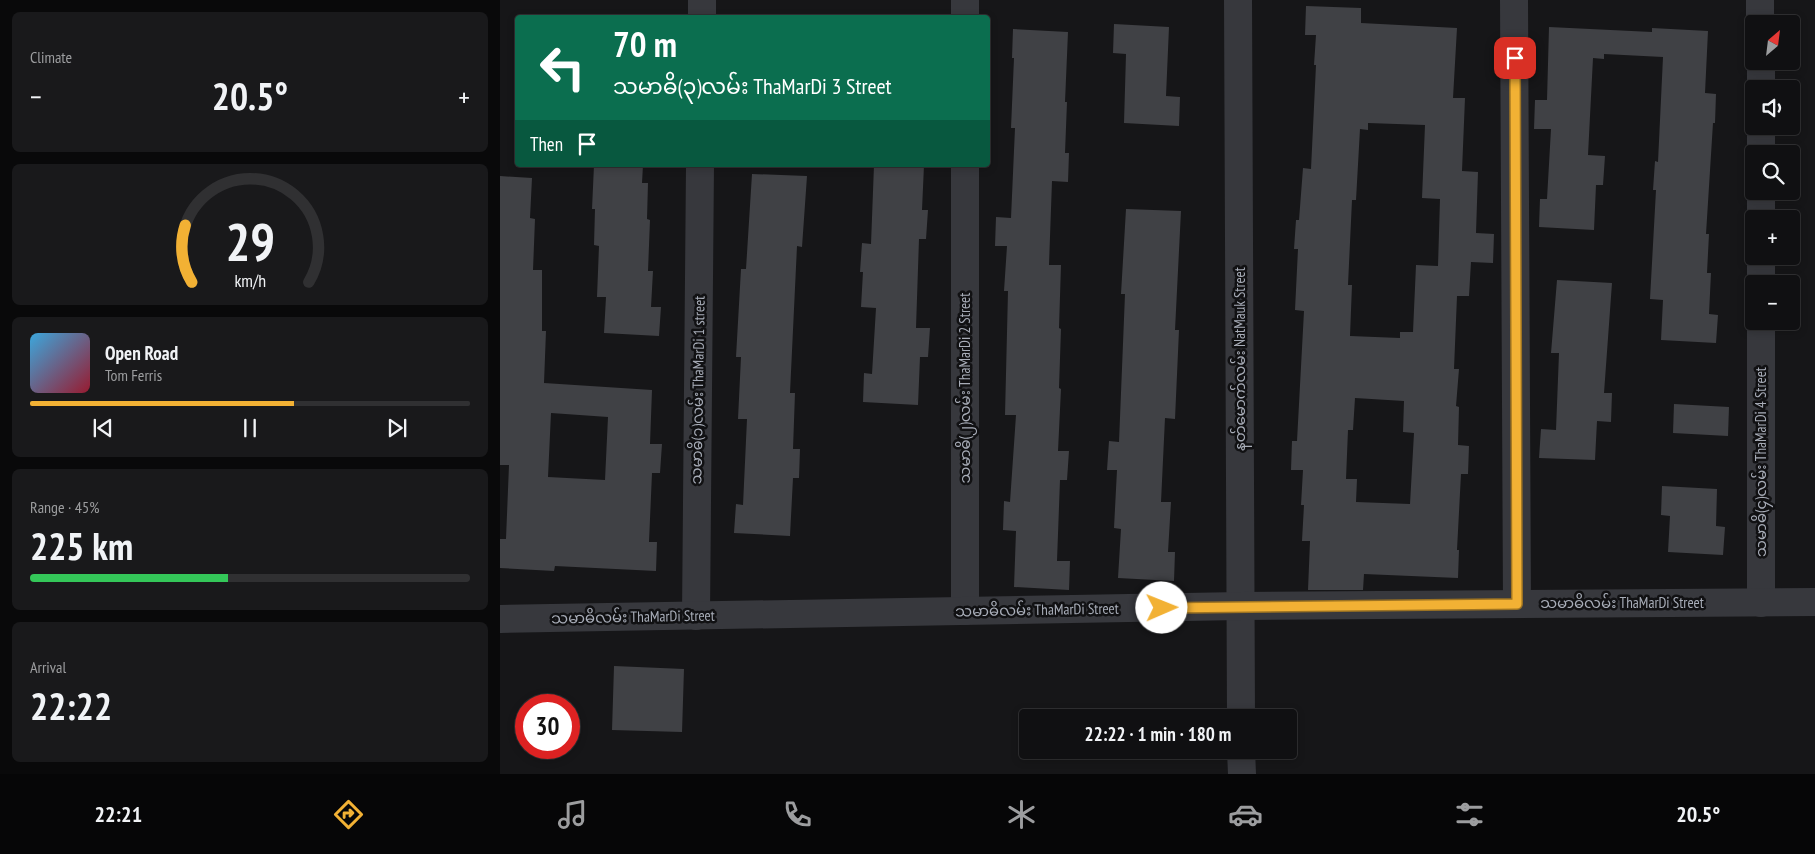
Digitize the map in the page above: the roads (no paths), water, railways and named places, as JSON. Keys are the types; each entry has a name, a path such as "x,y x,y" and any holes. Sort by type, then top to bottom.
{"street":[{"path":"702,0 702,15"},
{"path":"965,0 965,15"},
{"name":"နတ်မောက်လမ်း NatMauk Street","path":"1238,0 1241,709"},
{"path":"1514,0 1517,604"},
{"path":"1760,0 1760,15"},
{"name":"သမာဓိ(၁)လမ်း ThaMarDi 1 street","path":"696,616 700,167"},
{"name":"သမာဓိ(၂)လမ်း ThaMarDi 2 Street","path":"965,167 965,611"},
{"name":"သမာဓိ(၄)လမ်း ThaMarDi 4 Street","path":"1761,330 1761,602"},
{"name":"သမာဓိလမ်း ThaMarDi Street","path":"500,619 1241,606 1815,602"},
{"path":"1241,759 1242,774"}]}
